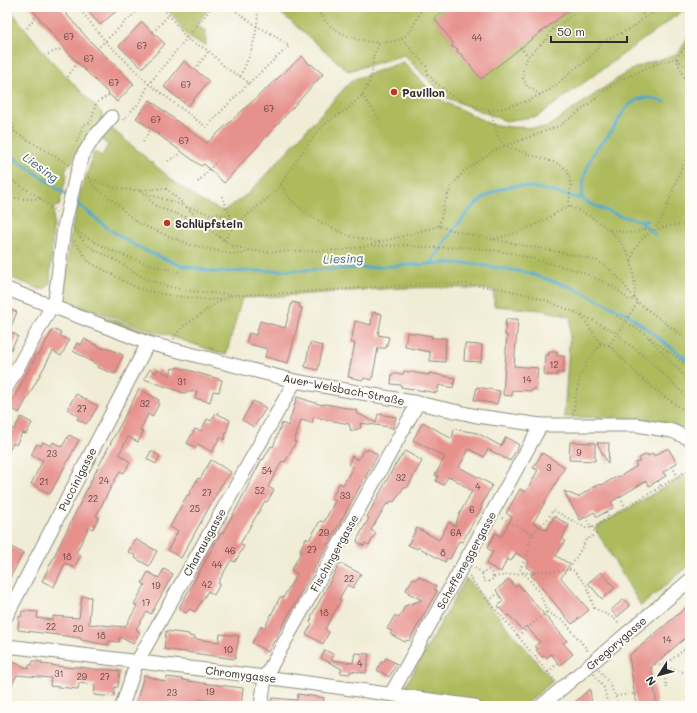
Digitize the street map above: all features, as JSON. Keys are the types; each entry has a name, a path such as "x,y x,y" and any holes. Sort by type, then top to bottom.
{"street":[{"path":"7,387 55,300 65,221 81,176 83,155 95,136 116,120"},
{"name":"Auer-Welsbach-Straße","path":"7,289 148,343 295,381 418,403 477,416 541,425 637,425 672,431 690,439"},
{"name":"Puccinigasse","path":"7,615 148,343"},
{"name":"Charausgasse","path":"122,706 137,662 295,381"},
{"name":"Fischingergasse","path":"261,706 265,677 418,403"},
{"name":"Scheffeneggergasse","path":"391,694 470,565 493,512 541,425"},
{"name":"Gregorygasse","path":"541,706 690,580"},
{"name":"Chromygasse","path":"7,646 265,677 474,706"}],"path":[{"path":"78,7 105,41 150,84 206,127 249,83 289,46 272,34 258,27 230,7"},
{"path":"97,49 141,7"},
{"path":"159,7 169,15 187,39 209,51 227,69 249,83"},
{"path":"188,7 192,9 197,7"},
{"path":"116,120 140,102 150,84 212,7"},
{"path":"240,76 253,48 255,32 258,27 258,7"},
{"path":"315,7 326,22 340,32 368,41 380,43 402,38 415,23 422,7"},
{"path":"540,95 526,85 523,78 523,70 528,56 546,40 551,31 582,7"},
{"path":"638,7 645,17"},
{"path":"402,38 426,66 428,74 447,92 463,102 489,110 528,101 551,89 574,68 580,66 604,41 634,26 645,17 659,10 671,7 690,14"},
{"path":"27,28 36,14"},
{"path":"153,32 169,15"},
{"path":"439,226 444,205 451,187 457,178 481,159 505,146 559,126 618,81 656,64 676,58 684,49 690,38"},
{"path":"224,240 232,228 281,185 296,160 316,133 330,120 350,107 362,95 369,83 372,74 373,57 380,43"},
{"path":"520,47 528,56"},
{"path":"48,54 64,48"},
{"path":"195,69 209,51"},
{"path":"676,58 690,70"},
{"path":"676,58 690,91"},
{"path":"68,77 77,63"},
{"path":"96,103 109,95"},
{"path":"362,95 380,121"},
{"path":"7,109 16,133"},
{"path":"489,110 498,138 505,146 555,162 564,167 570,176 571,185 569,206"},
{"path":"7,127 81,176 115,202 138,223 191,246 231,254 243,254 249,250"},
{"path":"143,142 150,130"},
{"path":"635,299 631,262 633,252 642,238 653,230 662,219 690,150"},
{"path":"168,161 180,154"},
{"path":"198,182 216,162"},
{"path":"81,176 122,189 167,189 197,219 224,240 233,246 249,250 265,252 343,250 366,246 439,226 494,240 579,256 597,261 608,268 616,275 638,302 690,341"},
{"path":"7,177 40,198 65,221 86,244 142,277 166,286 184,290 234,295 272,294 435,283 466,284 503,289 545,300 579,314 617,333 630,346 650,361 690,400"},
{"path":"281,185 290,199 308,214 330,227 352,238 382,242"},
{"path":"138,190 146,194 157,206 194,220 197,219"},
{"path":"142,193 156,196 211,214 230,215"},
{"path":"222,196 230,215 232,228"},
{"path":"7,198 40,198"},
{"path":"569,206 590,216 610,230 623,246 631,262"},
{"path":"494,240 533,226 569,206"},
{"path":"65,221 89,262 139,289 183,298 209,300 223,299"},
{"path":"610,230 633,233 690,224"},
{"path":"88,238 141,262 160,268 181,272"},
{"path":"366,246 405,245 428,248 466,247 512,253 582,272 614,287 629,300 635,299"},
{"path":"175,336 183,327 223,299 234,295"},
{"path":"609,345 638,302"},
{"path":"579,314 601,344 609,345 641,378 662,395 690,414"},
{"path":"617,316 645,334 690,368"},
{"path":"645,334 690,382"},
{"path":"571,425 581,372 587,360 601,344"},
{"path":"672,466 678,477"},
{"path":"608,706 604,688 592,664 565,622 548,611 540,593 520,568 528,553 531,534 547,520 554,510 586,528 592,528 690,469"},
{"path":"658,481 661,487"},
{"path":"620,497 626,508"},
{"path":"493,512 536,536"},
{"path":"606,512 609,518"},
{"path":"569,570 586,540 596,534 585,517"},
{"path":"493,577 491,572 488,570 483,572 470,565 469,577 536,657 560,690"},
{"path":"483,572 482,575 484,581 490,581 493,577 524,573 573,570 587,586 595,607 614,618 626,633"},
{"path":"489,601 498,593"},
{"path":"518,636 548,611"},
{"path":"664,666 690,644"},
{"path":"536,657 539,654"},
{"path":"548,672 558,663"},
{"path":"592,664 609,682 616,696 618,706"},
{"path":"655,664 690,674"},
{"path":"664,666 666,688"},
{"path":"616,696 640,693"}],"green space":[{"path":"7,7 46,55 101,112 103,116 102,120 81,149 78,149 72,162 67,166 65,172 67,174 59,206 54,207 50,284 47,288 42,289 7,276"},
{"path":"163,7 210,7 197,24 206,32 206,45 195,41 188,36 173,16"},
{"path":"274,7 448,7 434,18 453,43 452,47 458,49 457,52 461,54 527,43 573,7 688,7 538,116 506,121 445,97 404,55 348,71"},
{"path":"690,33 690,431 644,419 564,417 571,317 542,310 494,306 494,290 431,287 242,298 226,355 63,299 70,239 82,186 94,152 102,156 108,145 102,140 112,129 177,184 201,201 223,211 249,193 352,80 403,62 439,99 490,124 511,127 546,128 627,72 644,64 675,55 680,51"},
{"path":"75,307 157,334 159,338 115,326 74,311"},
{"path":"690,472 690,565 641,606 595,528"},
{"path":"466,578 553,681 523,706 508,706 411,692 408,690 406,685"}],"building":[{"path":"30,7 60,7 89,40 134,84 117,102 71,56"},
{"path":"84,7 121,7 100,25"},
{"path":"448,7 573,7 481,79 461,54 457,52 458,49 452,47 453,43 434,18"},
{"path":"142,22 165,44 142,68 119,46"},
{"path":"302,56 310,65 311,64 323,74 224,183 204,164 201,166 136,118 150,100 207,143"},
{"path":"184,61 209,81 188,106 164,87"},
{"path":"292,302 300,304 299,307 302,308 288,363 265,357 267,349 246,343 249,333 256,335 260,321 285,328"},
{"path":"7,308 17,312 9,331 18,336 7,357"},
{"path":"373,312 382,314 378,335 389,337 386,348 378,348 372,380 348,377 355,343 351,343 355,321 371,325"},
{"path":"506,319 518,319 514,366 538,368 536,389 532,389 532,391 512,390 512,396 503,395 507,335 505,335"},
{"path":"53,329 61,333 60,335 69,341 61,356 53,351 19,413 9,407 37,354 39,355"},
{"path":"407,332 432,336 431,338 446,338 445,362 430,361 430,352 405,347"},
{"path":"84,339 104,349 105,347 123,355 115,374 97,367 98,365 73,351 77,343 81,345"},
{"path":"310,343 323,346 318,370 305,367"},
{"path":"465,344 482,345 481,362 464,361"},
{"path":"549,352 557,352 557,356 564,356 563,373 557,373 557,375 544,375 545,355 549,355"},
{"path":"177,367 222,380 219,392 213,391 210,402 195,398 197,391 184,393 144,379 150,369 156,373 158,369 170,376 172,368 176,369"},
{"path":"404,371 429,375 429,373 455,378 453,388 439,385 437,393 391,384 392,374 403,374"},
{"path":"477,387 500,391 497,404 474,400"},
{"path":"139,389 159,400 159,404 152,417 148,414 140,431 143,432 138,442 128,437 119,454 130,462 124,473 120,471 110,489 96,516 99,517 93,529 89,527 76,553 81,555 74,568 65,563 54,587 42,581 94,475"},
{"path":"76,394 98,406 86,424 77,419 79,416 67,409"},
{"path":"297,397 322,405 326,404 356,410 357,414 376,423 378,414 396,417 393,429 390,427 360,423 361,428 351,431 349,424 314,417 312,423 301,420 294,442 296,442 285,462 282,461 268,487 274,490 267,502 265,501 240,544 244,546 235,562 231,560 218,583 220,584 214,595 208,591 195,612 190,609 186,613 180,609 180,606 234,513 262,459 263,460 271,446 273,447 282,423 288,426"},
{"path":"253,401 266,408 254,427 242,420"},
{"path":"216,413 230,420 224,440 220,437 212,452 198,444 196,448 187,443 195,429 201,431 207,419 211,421"},
{"path":"21,417 32,423 26,434 22,433 16,445 13,443 7,454 7,434 11,428 14,430"},
{"path":"423,422 452,439 454,429 477,433 501,446 506,437 519,445 510,461 488,449 484,457 469,449 459,467 492,485 481,506 482,507 462,542 459,541 450,559 447,558 445,562 418,547 417,549 408,545 417,528 439,540 449,522 455,526 459,515 472,491 451,477 448,477 443,485 436,481 438,476 435,475 445,457 413,440"},
{"path":"69,435 79,440 50,494 31,484 43,460 31,455 37,444 41,446 43,442 51,446 53,442 62,447"},
{"path":"570,442 595,443 595,461 569,460"},
{"path":"597,443 609,443 608,464"},
{"path":"668,448 677,463 663,472 666,476 649,486 646,481 611,502 614,507 597,517 594,512 580,520 564,491 578,497 595,486 602,485 618,476 619,477 637,466 635,463 640,461 639,458 653,453 654,456"},
{"path":"364,449 367,451 368,449 377,454 377,456 268,652 252,643 261,626 265,627 280,597 283,598 297,574 291,570 302,551 300,550 306,538 309,540 320,521 324,522 335,501 331,499 339,483 343,485 353,467 348,464 352,456 358,460"},
{"path":"151,451 160,456 156,464 147,459"},
{"path":"405,451 422,461 407,488 404,487 394,502 391,501 389,505 387,503 371,530 376,533 369,545 365,543 364,546 357,542 369,518 367,517 395,465"},
{"path":"542,453 565,467 533,523 547,530 554,516 569,525 562,539 565,541 556,556 570,564 561,578 589,610 572,624 531,575 535,572 526,567 529,561 516,553 511,561 507,559 501,572 486,564 493,552 487,548 495,533 501,537 512,517 506,513 520,489 526,492 538,470 533,468"},
{"path":"211,460 231,472 222,484 181,558 168,550 178,531 170,527 187,495 188,496 198,478 200,479"},
{"path":"135,539 157,551 149,566 128,552"},
{"path":"7,545 23,553 7,584"},
{"path":"340,563 361,574 353,588 347,585 339,599 341,600 325,629 329,632 323,644 306,634 312,624 310,622 311,617"},
{"path":"164,569 173,574 151,614 147,612 136,629 139,631 139,634 133,644 120,637 119,642 109,641 108,645 81,640 81,638 18,630 19,616 21,617 22,611 38,612 37,618 53,620 53,616 79,618 82,596 91,597 89,624 125,627 137,606 134,604 145,585 142,583 148,572 159,578"},
{"path":"601,572 615,588 602,599 588,583"},
{"path":"418,576 436,586 434,589 437,591 409,641 407,640 405,642 390,634 392,631 387,629 395,615 399,618 405,606 422,600 408,593 409,592 406,590 413,578 416,580"},
{"path":"509,579 515,587 518,584 567,641 563,643 573,654 560,665 551,654 546,658 544,656 542,657 536,650 538,649 535,646 540,642 526,626 522,630 509,615 507,616 498,606 503,601 496,590"},
{"path":"624,599 630,606 617,617 611,610"},
{"path":"690,604 690,634 651,667 657,706 636,706 629,656"},
{"path":"166,631 189,634 189,636 195,637 195,639 219,642 220,634 239,636 235,659 164,649"},
{"path":"325,650 334,655 331,660 353,663 355,653 369,654 366,673 350,671 350,674 340,673 342,669 321,658"},
{"path":"386,658 397,664 389,677 377,670 381,662 383,663"},
{"path":"7,659 29,669 29,665 32,665 33,661 42,662 42,664 73,668 79,667 120,671 118,687 115,687 114,697 94,695 95,685 79,683 78,689 50,686 51,678 17,675 7,693"},
{"path":"144,675 166,682 167,677 243,688 241,706 224,706 224,702 200,699 198,706 156,701 154,706 135,706"},
{"path":"590,689 592,706 570,706"},
{"path":"298,694 324,698 323,706 271,706 272,698 297,700"}],"waterway":[{"path":"432,263 469,211 479,201 491,193 504,188 525,186 582,198 584,178 590,160 597,148 614,128 627,107 642,98 650,98 665,102"},
{"name":"Liesing","path":"7,153 67,195"},
{"path":"582,198 586,202 616,214 631,219 647,221"},
{"name":"Liesing","path":"73,200 109,229 148,252 180,265 214,272 339,269 448,263 475,264 524,272 571,287 626,313 690,362"},
{"path":"639,220 655,235"}],"place":[{"name":"Pavillon","path":"394,92"},
{"name":"Schlüpfstein","path":"167,223"}]}
